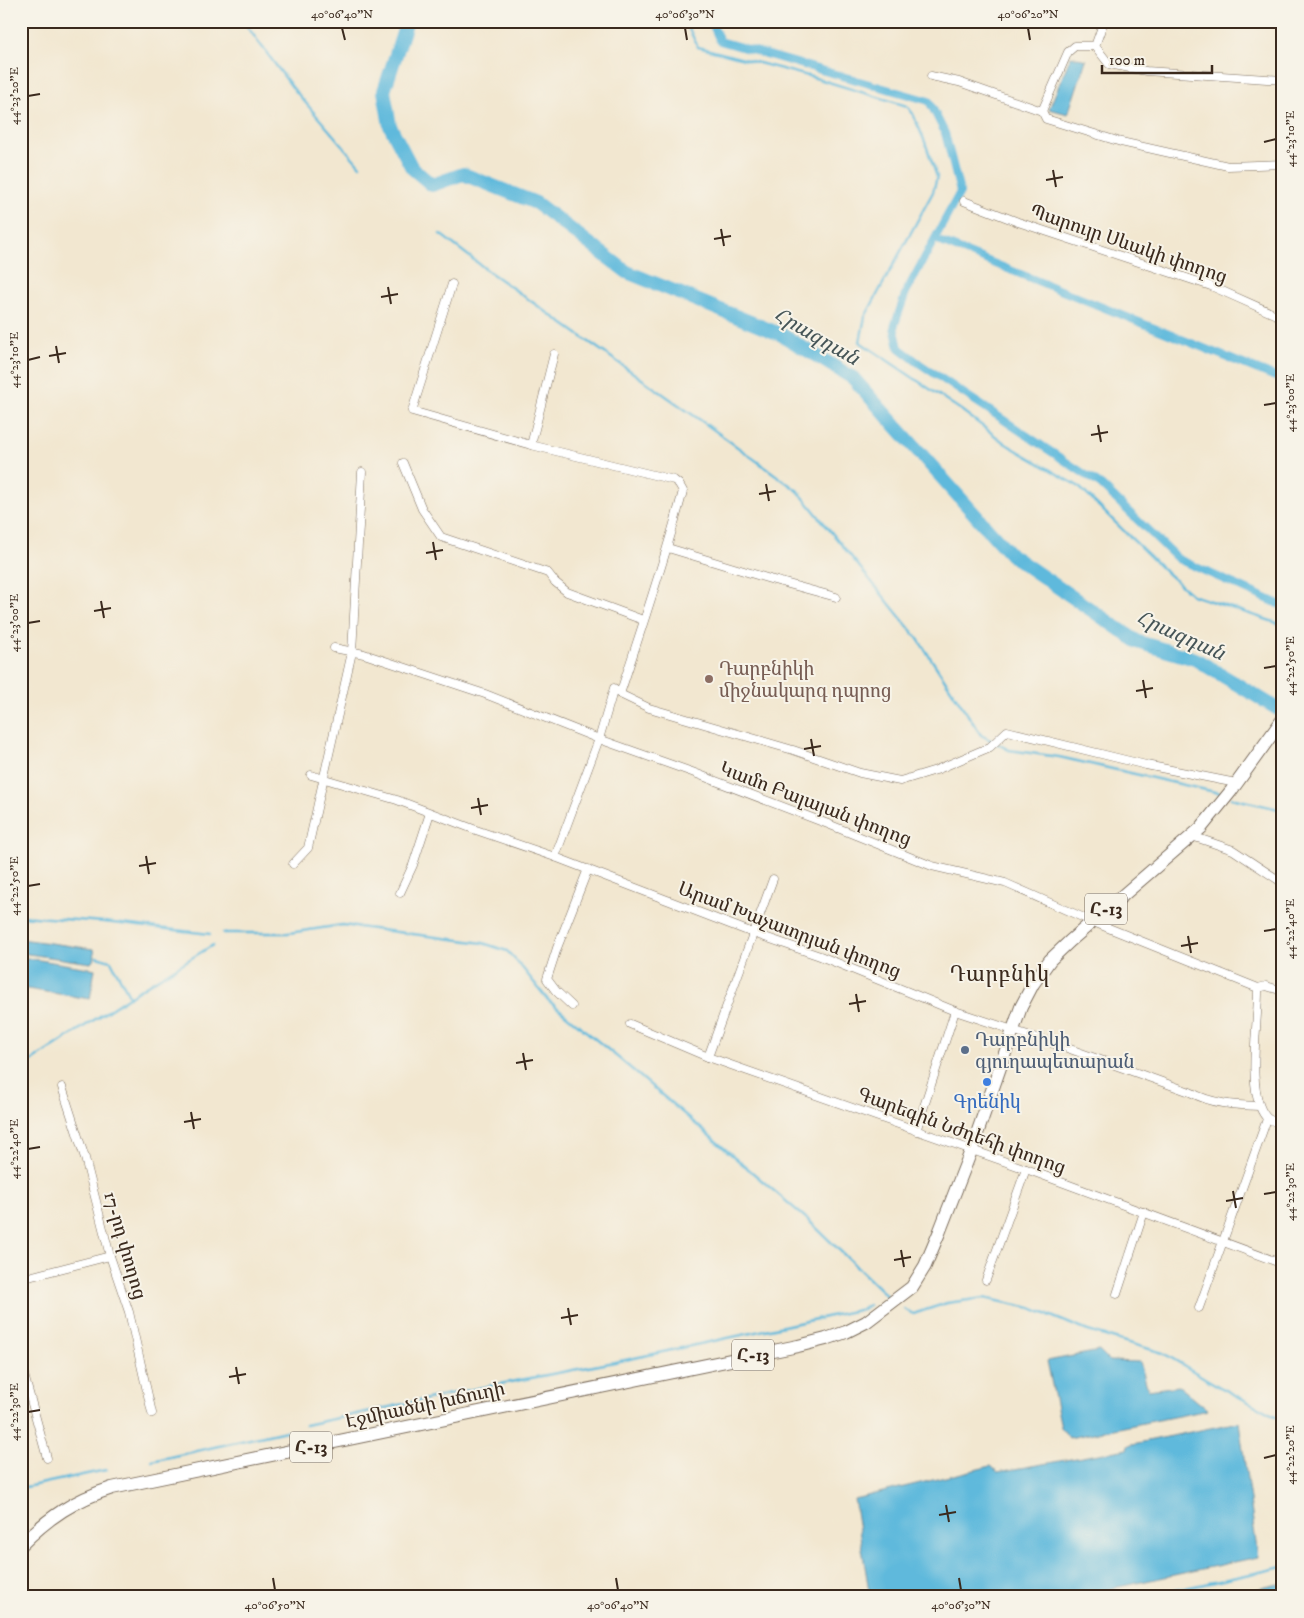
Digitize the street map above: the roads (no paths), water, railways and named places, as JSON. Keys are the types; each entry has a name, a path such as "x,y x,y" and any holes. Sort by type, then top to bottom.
{"main road":[{"name":"Հ-13","path":"971,1151 1025,998 1042,971 1050,960 1091,921 1192,836 1222,803 1283,719"},
{"name":"Էջմիածնի խճուղի","path":"21,1545 41,1525 66,1507 90,1495 112,1488 826,1339 859,1325 912,1287 925,1266 971,1151"}],"street":[{"path":"1095,46 1104,21"},
{"path":"1042,111 1068,52 1075,46 1095,46"},
{"path":"1095,46 1109,64 1146,71 1283,80"},
{"path":"931,76 959,82 1042,111 1046,119 1121,142 1228,166 1283,164"},
{"name":"Պարույր Սևակի փողոց","path":"964,201 1018,222 1211,286 1283,318"},
{"path":"452,284 412,411 531,445 674,480 680,484 683,491 668,548 620,694"},
{"path":"531,445 554,354"},
{"path":"403,463 422,509 441,537 548,573 567,592 643,620"},
{"path":"293,864 308,848 352,652 362,472"},
{"path":"668,548 836,597"},
{"name":"Կամո Բալայան փողոց","path":"334,648 364,654 485,694 599,740 708,779 932,866 1005,883 1091,921 1258,988 1266,986 1283,991"},
{"path":"555,857 599,740 614,688 620,694 649,708 793,750 860,773 900,781 936,770 990,746 1007,731 1233,787"},
{"name":"Արամ Խաչատրյան փողոց","path":"311,775 397,800 588,869 753,933 820,956 955,1012 1088,1055 1190,1092 1204,1100 1259,1106"},
{"path":"400,893 413,865 430,813"},
{"path":"1192,836 1233,850 1283,883"},
{"path":"572,1006 556,992 547,979 556,948 588,869"},
{"path":"708,1057 773,879"},
{"path":"1258,988 1254,1066 1255,1085 1259,1106 1267,1119 1283,1124"},
{"path":"916,1131 955,1012"},
{"name":"Գարեգին Նժդեհի փողոց","path":"630,1024 708,1057 1026,1169 1283,1264"},
{"name":"17-րդ փողոց","path":"62,1087 85,1158 110,1256 129,1312 152,1413"},
{"path":"1199,1308 1267,1119"},
{"path":"986,1280 1026,1169"},
{"path":"1117,1294 1144,1212"},
{"path":"21,1279 110,1256"},
{"path":"21,1364 47,1458"}],"water":[{"path":"1071,56 1086,60 1068,114 1049,109"},
{"path":"21,939 94,949 95,958 91,963 21,953"},
{"path":"21,957 95,969 90,999 21,988"},
{"path":"1099,1351 1109,1361 1140,1362 1148,1390 1179,1386 1208,1410 1069,1438 1061,1427 1047,1361"},
{"path":"1239,1422 1258,1557 1071,1597 870,1597 854,1499 991,1466 998,1472 1127,1449 1128,1445"},
{"path":"1283,1583 1283,1597 1226,1597 1226,1596"}],"waterway":[{"path":"243,21 292,87 360,166"},
{"name":"Հրազդան","path":"407,21 384,91 390,126 412,168 432,185 463,174 536,203 627,272 782,335 853,378 1011,555 1138,642 1195,659 1283,712"},
{"path":"685,21 698,47 812,77 907,106 913,114 937,177 933,192 865,317 860,342 961,410 1006,444 1078,486 1192,595 1283,625"},
{"path":"711,21 720,41 929,101 945,133 960,192 906,292 894,327 899,348 1101,485 1178,559 1283,606"},
{"path":"440,234 491,273 798,491 918,639 981,735 1009,750 1059,757 1224,794"},
{"path":"941,242 1283,380"},
{"path":"1231,798 1283,810"},
{"path":"21,916 104,922 210,934"},
{"path":"223,933 289,933 342,925 483,943 507,951 548,1000 807,1219 887,1296"},
{"path":"21,1068 144,987 213,945"},
{"path":"97,957 111,961 130,997"},
{"path":"904,1309 913,1314 947,1303 984,1298 1031,1308 1088,1331 1163,1353 1218,1386 1283,1420"},
{"path":"305,1425 479,1388 625,1360 863,1309 869,1305"},
{"path":"152,1461 286,1431"},
{"path":"21,1488 106,1470"},
{"path":"1144,1597 1283,1567"}],"place":[{"name":"Դարբնիկի միջնակարգ դպրոց","path":"709,679"},
{"name":"Դարբնիկի գյուղապետարան","path":"965,1050"},
{"name":"Գրենիկ","path":"987,1082"}],"district":[{"name":"Դարբնիկ","path":"1000,974"}]}
